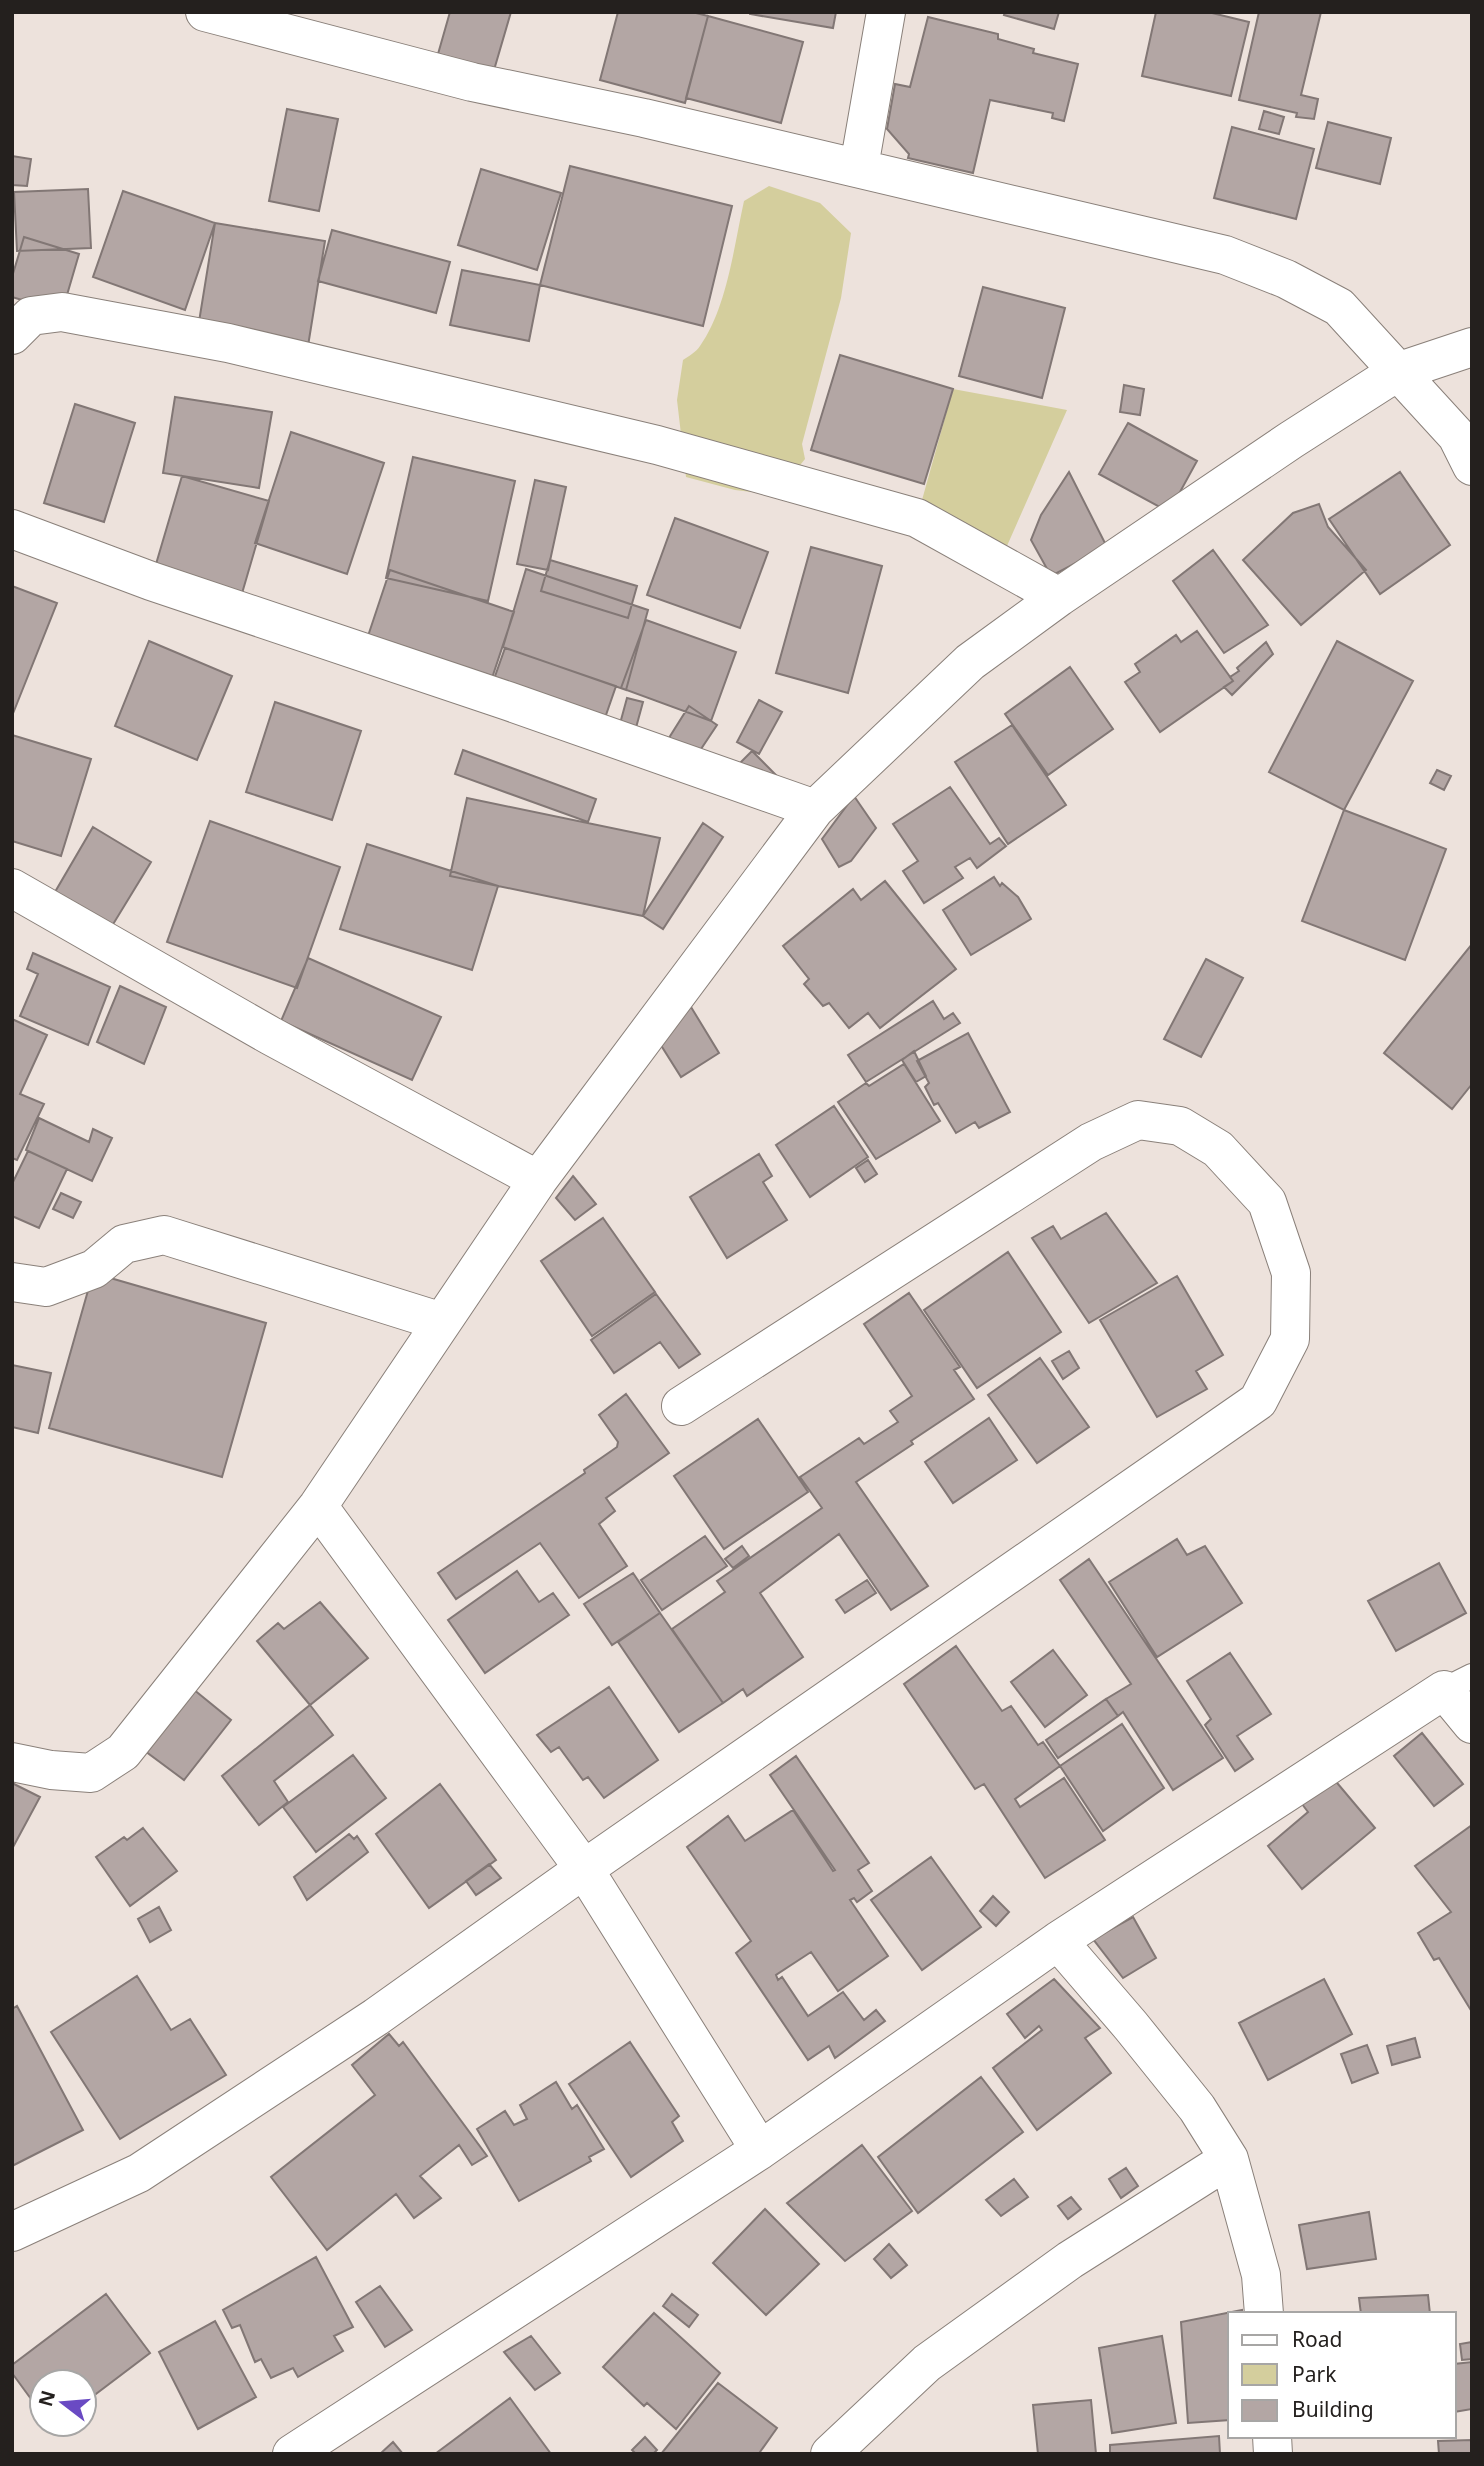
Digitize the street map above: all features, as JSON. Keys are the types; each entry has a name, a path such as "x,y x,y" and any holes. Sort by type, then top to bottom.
{"street":[{"path":"205,12 472,82 859,167 1225,255 1286,279 1339,307 1457,436 1472,466"},
{"path":"859,167 886,12"},
{"path":"12,335 31,316 62,312 228,343 657,445 916,518 1059,597"},
{"path":"12,1762 51,1770 91,1773 123,1752 318,1506 538,1180 815,809 970,663 1059,597 1291,440 1397,372 1472,347"},
{"path":"12,529 151,581 508,701 815,809"},
{"path":"12,888 271,1035 538,1180"},
{"path":"12,2232 139,2173 376,2017 584,1869 1258,1401 1290,1339 1291,1273 1267,1202 1218,1149 1180,1126 1138,1120 1091,1142 681,1406"},
{"path":"12,1282 46,1287 94,1269 124,1244 164,1235 442,1322"},
{"path":"318,1506 584,1869 760,2150"},
{"path":"292,2454 760,2150 1058,1941 1458,1683 1472,1724"},
{"path":"1058,1941 1189,2098 1229,2160 1261,2276 1264,2312"},
{"path":"830,2454 927,2363 1070,2260 1229,2160"}],"green space":[{"path":"769,186 820,203 851,233 841,298 802,444 805,459 776,495 735,490 686,477 677,400 683,360 700,346 717,314 733,257 744,201"},
{"path":"953,389 1067,410 999,564 917,518"}],"building":[{"path":"450,12 511,12 494,70 438,54"},
{"path":"618,12 692,12 708,16 685,103 600,80"},
{"path":"750,12 836,12 833,28"},
{"path":"1005,12 1059,12 1054,29 1004,15"},
{"path":"1156,12 1208,12 1249,22 1231,96 1142,76"},
{"path":"1259,12 1321,12 1301,95 1318,99 1314,119 1296,117 1297,113 1239,100"},
{"path":"708,16 803,42 781,123 686,98"},
{"path":"928,17 998,34 998,39 1034,49 1033,53 1078,64 1064,121 1052,118 1053,113 990,100 973,173 908,158 909,154 887,129 895,84 910,87"},
{"path":"287,109 338,119 319,211 269,201"},
{"path":"1264,111 1284,117 1279,134 1259,129"},
{"path":"1328,122 1391,138 1380,184 1316,168"},
{"path":"1232,127 1314,149 1296,219 1214,198"},
{"path":"12,156 31,159 27,186 12,185"},
{"path":"570,166 732,206 703,326 540,285"},
{"path":"481,169 561,193 537,270 458,245"},
{"path":"88,189 91,248 17,251 14,192"},
{"path":"123,191 215,223 185,310 93,277"},
{"path":"215,223 325,241 308,346 198,328"},
{"path":"332,230 450,262 436,313 318,281"},
{"path":"24,237 79,254 62,312 12,297 12,277"},
{"path":"462,270 540,285 529,341 450,325"},
{"path":"983,287 1065,308 1042,398 959,376"},
{"path":"840,355 953,389 924,484 811,450"},
{"path":"1124,385 1144,389 1140,415 1120,412"},
{"path":"175,397 272,412 259,488 163,473"},
{"path":"75,404 135,423 104,522 44,503"},
{"path":"1128,423 1197,461 1169,512 1099,474"},
{"path":"291,432 384,463 347,574 255,543"},
{"path":"413,457 515,481 488,601 386,578"},
{"path":"1069,472 1107,547 1051,576 1031,540 1041,515"},
{"path":"1400,472 1450,545 1380,594 1329,519"},
{"path":"182,476 269,501 238,607 151,581"},
{"path":"535,480 566,487 548,570 517,564"},
{"path":"1319,504 1328,527 1366,570 1301,625 1243,560 1293,513"},
{"path":"675,518 768,552 740,628 647,595"},
{"path":"811,547 882,566 848,693 776,673"},
{"path":"1213,550 1268,625 1224,653 1173,581"},
{"path":"550,560 637,586 628,618 541,591"},
{"path":"526,569 648,610 626,690 503,647"},
{"path":"390,570 514,612 491,681 367,639"},
{"path":"12,586 57,603 12,716"},
{"path":"646,620 736,652 711,721 621,688"},
{"path":"1197,631 1233,681 1160,732 1125,682 1140,672 1135,664 1176,635 1181,642"},
{"path":"149,641 232,676 197,760 115,726"},
{"path":"1337,641 1413,681 1344,810 1269,772"},
{"path":"1266,642 1273,654 1232,695 1224,687 1233,681 1230,677"},
{"path":"505,648 616,686 598,738 487,699"},
{"path":"1070,667 1113,729 1048,775 1005,714"},
{"path":"627,698 643,702 634,735 618,731"},
{"path":"759,700 782,712 759,754 737,742"},
{"path":"275,702 361,731 332,820 246,792"},
{"path":"689,706 717,725 689,767 662,749"},
{"path":"1012,725 1066,805 1008,844 955,762"},
{"path":"12,735 91,759 61,856 12,841"},
{"path":"463,750 596,799 588,822 455,774"},
{"path":"752,751 780,779 731,772"},
{"path":"1437,770 1451,776 1444,790 1430,783"},
{"path":"950,787 990,844 999,838 1006,846 977,868 970,858 955,867 963,878 924,903 903,871 918,861 893,824"},
{"path":"854,796 876,828 851,861 839,867 822,839"},
{"path":"467,798 660,838 643,916 450,876"},
{"path":"1344,810 1446,849 1405,960 1302,921"},
{"path":"210,821 340,867 297,988 167,942"},
{"path":"703,823 723,837 663,929 643,916"},
{"path":"93,827 151,862 112,926 55,892"},
{"path":"367,844 498,886 472,970 340,929"},
{"path":"994,877 1000,886 1002,883 1018,897 1031,919 971,955 943,910"},
{"path":"885,881 956,969 880,1028 868,1013 849,1028 829,1003 823,1006 804,984 809,979 783,946 853,889 861,900"},
{"path":"1472,944 1472,1084 1452,1109 1384,1053"},
{"path":"33,953 110,987 88,1045 20,1016 38,974 27,969"},
{"path":"308,958 441,1017 412,1080 281,1021"},
{"path":"1206,959 1243,978 1201,1057 1164,1039"},
{"path":"120,986 166,1007 144,1064 97,1042"},
{"path":"933,1001 944,1019 953,1013 960,1023 866,1082 848,1055"},
{"path":"691,1007 719,1053 681,1077 652,1031"},
{"path":"12,1019 47,1035 20,1094 44,1104 17,1160 12,1158"},
{"path":"968,1033 1010,1112 979,1128 975,1122 956,1133 938,1103 934,1105 925,1087 929,1083 917,1061"},
{"path":"914,1051 926,1076 916,1082 902,1060"},
{"path":"904,1064 940,1121 876,1159 838,1102 866,1083 869,1086"},
{"path":"834,1106 868,1157 810,1197 776,1145"},
{"path":"39,1118 89,1142 93,1129 112,1138 92,1181 26,1150"},
{"path":"28,1151 67,1169 39,1228 12,1216 12,1184"},
{"path":"759,1154 772,1176 763,1182 787,1220 727,1258 690,1197"},
{"path":"868,1160 877,1174 865,1182 856,1168"},
{"path":"573,1176 596,1204 575,1220 556,1198"},
{"path":"61,1193 81,1202 73,1218 53,1209"},
{"path":"1106,1213 1157,1283 1089,1323 1032,1238 1053,1226 1061,1239"},
{"path":"603,1218 655,1292 592,1336 541,1261"},
{"path":"1008,1252 1061,1332 977,1388 924,1310"},
{"path":"93,1273 266,1323 222,1477 49,1428"},
{"path":"1177,1276 1223,1355 1196,1371 1207,1389 1157,1417 1100,1320"},
{"path":"909,1293 960,1367 954,1370 974,1399 856,1482 928,1586 891,1610 839,1534 760,1593 803,1657 747,1696 743,1689 723,1703 672,1629 725,1592 717,1581 822,1508 800,1477 859,1438 864,1444 898,1422 890,1411 912,1396 864,1324"},
{"path":"656,1294 700,1354 679,1368 660,1342 614,1373 591,1340"},
{"path":"1069,1351 1079,1368 1063,1379 1052,1361"},
{"path":"1040,1358 1089,1427 1037,1463 988,1395"},
{"path":"12,1365 51,1373 38,1433 12,1427"},
{"path":"626,1394 669,1453 606,1498 615,1511 599,1524 627,1566 579,1598 540,1543 456,1599 438,1573 585,1473 584,1470 617,1447 618,1442 599,1415"},
{"path":"989,1418 1017,1460 953,1503 925,1462"},
{"path":"758,1419 808,1492 724,1549 674,1476"},
{"path":"705,1536 727,1566 662,1610 641,1580"},
{"path":"1177,1539 1187,1555 1205,1546 1242,1603 1157,1657 1109,1582"},
{"path":"742,1546 749,1556 733,1568 725,1559"},
{"path":"1089,1559 1223,1758 1173,1790 1123,1712 1118,1716 1106,1699 1131,1684 1060,1580"},
{"path":"1439,1563 1466,1613 1396,1651 1368,1601"},
{"path":"517,1571 539,1602 553,1593 569,1615 485,1673 448,1620"},
{"path":"633,1573 660,1613 612,1645 584,1604"},
{"path":"867,1580 876,1593 845,1613 836,1600"},
{"path":"320,1602 368,1658 310,1705 257,1641 278,1623 284,1629"},
{"path":"660,1613 723,1703 679,1732 618,1642"},
{"path":"956,1646 1002,1711 1011,1706 1038,1745 1043,1742 1060,1766 1015,1799 1020,1807 1064,1778 1105,1840 1045,1878 984,1784 975,1789 904,1684"},
{"path":"1053,1650 1087,1695 1045,1727 1011,1682"},
{"path":"1230,1653 1271,1714 1237,1736 1253,1759 1235,1771 1205,1725 1211,1719 1187,1681"},
{"path":"609,1687 658,1760 604,1798 588,1777 583,1780 559,1747 551,1752 537,1735"},
{"path":"193,1689 231,1720 184,1780 145,1751"},
{"path":"1106,1699 1118,1716 1058,1758 1046,1740"},
{"path":"310,1705 333,1735 274,1781 288,1802 259,1825 222,1776"},
{"path":"1122,1724 1164,1788 1103,1831 1060,1766"},
{"path":"1422,1733 1463,1784 1434,1806 1394,1756"},
{"path":"353,1755 386,1798 316,1852 283,1807"},
{"path":"796,1756 869,1863 858,1870 872,1891 857,1902 854,1898 850,1900 888,1956 838,1991 811,1952 776,1975 778,1980 782,1977 808,2016 843,1992 864,2020 876,2010 885,2021 835,2058 829,2046 808,2060 736,1953 751,1941 687,1847 728,1816 745,1841 793,1810 833,1871 835,1870 770,1775"},
{"path":"1333,1778 1375,1828 1302,1889 1268,1846 1308,1812 1302,1804"},
{"path":"12,1783 40,1797 12,1849"},
{"path":"440,1784 496,1860 429,1908 376,1834"},
{"path":"1472,1825 1472,2012 1439,1958 1434,1960 1418,1933 1451,1912 1415,1866"},
{"path":"143,1828 177,1871 130,1906 96,1857 124,1837 127,1840"},
{"path":"349,1834 354,1839 357,1836 368,1852 307,1900 294,1877"},
{"path":"931,1857 981,1927 922,1970 871,1900"},
{"path":"489,1864 501,1878 476,1895 466,1881"},
{"path":"993,1896 1009,1912 996,1926 980,1911"},
{"path":"159,1907 171,1930 150,1942 138,1919"},
{"path":"1133,1917 1156,1958 1123,1978 1093,1939"},
{"path":"137,1976 171,2030 190,2019 226,2075 120,2139 51,2032"},
{"path":"1054,1979 1100,2028 1085,2038 1111,2073 1037,2130 993,2068 1042,2030 1039,2026 1025,2038 1007,2014"},
{"path":"1324,1979 1352,2034 1268,2080 1239,2023"},
{"path":"17,2006 83,2130 12,2166 12,2009"},
{"path":"389,2034 399,2046 403,2042 487,2156 472,2165 459,2145 420,2176 441,2198 414,2218 396,2194 327,2250 271,2177 375,2095 352,2065"},
{"path":"1415,2038 1420,2057 1392,2065 1387,2046"},
{"path":"630,2042 679,2116 672,2122 683,2141 631,2177 569,2084"},
{"path":"1367,2045 1378,2073 1352,2083 1341,2054"},
{"path":"981,2077 1023,2132 918,2213 878,2157"},
{"path":"556,2082 572,2109 577,2105 604,2149 589,2157 591,2161 519,2201 477,2129 505,2111 514,2125 527,2119 520,2105"},
{"path":"862,2145 912,2211 845,2261 787,2203"},
{"path":"1126,2168 1138,2186 1121,2198 1109,2179"},
{"path":"1014,2179 1028,2197 1001,2216 986,2200"},
{"path":"1071,2197 1081,2209 1068,2219 1058,2206"},
{"path":"765,2209 819,2264 766,2315 713,2263"},
{"path":"1369,2212 1376,2259 1307,2269 1299,2225"},
{"path":"889,2244 907,2265 891,2278 874,2259"},
{"path":"316,2257 353,2327 334,2336 343,2351 298,2377 293,2368 271,2378 261,2359 255,2362 240,2325 232,2328 223,2310"},
{"path":"380,2286 412,2330 385,2347 356,2302"},
{"path":"106,2294 150,2353 98,2392 98,2368 28,2368 28,2395 12,2373 12,2365"},
{"path":"672,2294 698,2315 689,2327 663,2306"},
{"path":"1428,2295 1430,2312 1361,2312 1359,2298"},
{"path":"654,2313 720,2373 676,2429 647,2403 644,2406 603,2367"},
{"path":"1228,2313 1228,2420 1188,2423 1181,2322"},
{"path":"215,2321 256,2397 198,2429 159,2352"},
{"path":"531,2336 560,2373 535,2390 504,2352"},
{"path":"1162,2336 1176,2423 1112,2433 1099,2348"},
{"path":"1472,2342 1472,2359 1462,2360 1460,2344"},
{"path":"1472,2362 1472,2409 1456,2412 1456,2364"},
{"path":"718,2383 777,2428 760,2452 763,2454 661,2454"},
{"path":"510,2398 551,2454 435,2454"},
{"path":"1091,2400 1096,2454 1038,2454 1033,2405"},
{"path":"1219,2436 1220,2454 1110,2454 1110,2445"},
{"path":"645,2437 657,2450 653,2454 636,2454 632,2450"},
{"path":"1472,2440 1472,2454 1439,2454 1438,2441"},
{"path":"393,2442 403,2454 380,2454"}]}
